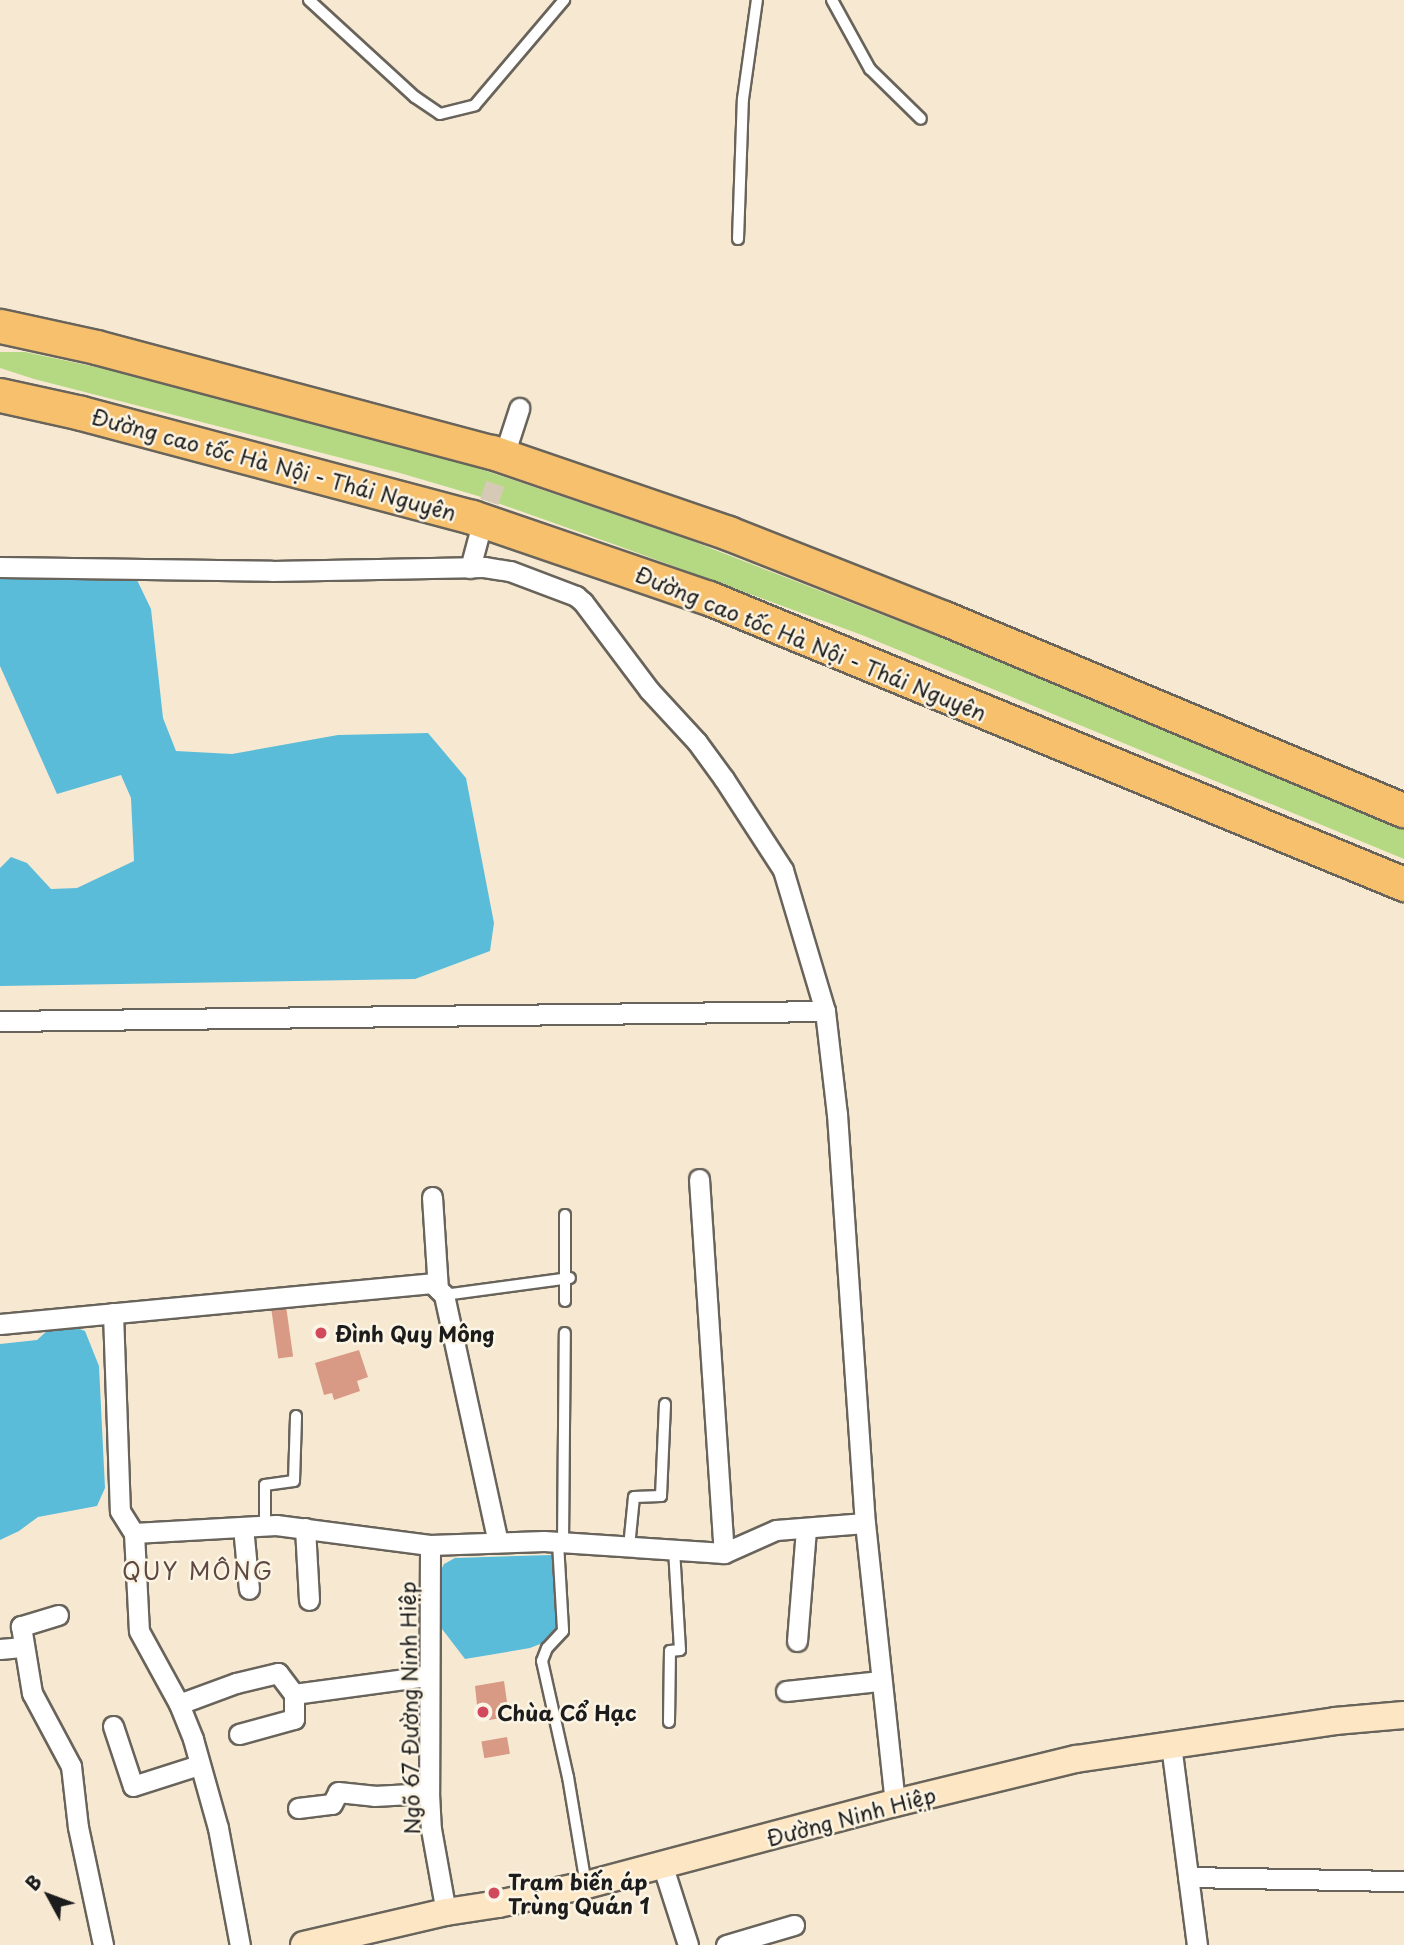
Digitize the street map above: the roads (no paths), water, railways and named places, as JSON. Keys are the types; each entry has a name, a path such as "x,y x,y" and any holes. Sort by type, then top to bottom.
{"highway":[{"path":"0,326 96,347 492,452 728,533 944,618 1404,810"},
{"name":"Đường cao tốc Hà Nội - Thái Nguyên","path":"0,395 81,413 472,517 709,598 1404,884"}],"main road":[{"name":"Đường Ninh Hiệp","path":"304,1945 446,1912 498,1905 663,1867 895,1802 1076,1759 1335,1721 1404,1715"}],"street":[{"path":"507,446 519,408"},
{"path":"470,568 480,530"},
{"path":"0,567 272,571 470,568 510,571 576,596 649,690 696,742 783,870 825,1011 836,1114 865,1523 895,1802"},
{"path":"0,1021 825,1011"},
{"path":"699,1179 724,1553"},
{"path":"432,1197 441,1292 498,1542"},
{"path":"0,1324 418,1284 432,1283 441,1292"},
{"path":"113,1313 120,1511 134,1533 139,1631 179,1704 199,1765 218,1828 240,1945"},
{"path":"134,1533 243,1527 305,1528 430,1545 560,1543 724,1553 776,1530 865,1523"},
{"path":"243,1527 249,1589"},
{"path":"305,1528 309,1600"},
{"path":"797,1641 806,1528"},
{"name":"Ngõ 67 Đường Ninh Hiệp","path":"430,1545 429,1793 431,1829 446,1912"},
{"path":"58,1615 20,1626 32,1693 71,1766 78,1827 103,1945"},
{"path":"0,1648 24,1647"},
{"path":"179,1704 236,1683 278,1673 293,1694 294,1719 239,1734"},
{"path":"293,1694 428,1676"},
{"path":"786,1691 880,1681"},
{"path":"113,1727 133,1786 199,1765"},
{"path":"1171,1745 1197,1945"},
{"path":"299,1808 332,1804 338,1792 374,1796 429,1793"},
{"path":"663,1867 688,1945"},
{"path":"1188,1877 1403,1884"},
{"path":"726,1945 794,1925"}],"lane":[{"path":"309,0 415,97 440,114 475,105 564,0"},
{"path":"738,239 743,99 757,0"},
{"path":"832,0 870,69 921,119"},
{"path":"565,1215 565,1301"},
{"path":"441,1292 567,1279"},
{"path":"565,1333 560,1543 563,1631 547,1648 542,1661 568,1777 586,1885"},
{"path":"629,1547 634,1497 661,1496 665,1404"},
{"path":"265,1527 265,1485 294,1481 296,1416"},
{"path":"669,1723 670,1651 680,1650 674,1550"}],"water":[{"path":"0,577 137,580 151,609 163,718 176,751 232,754 338,735 428,733 466,778 494,923 490,951 415,979 0,986 0,868 11,857 27,863 51,889 77,888 134,861 131,798 121,775 57,794 0,666"},
{"path":"71,1326 85,1331 99,1366 105,1488 97,1506 38,1517 19,1531 0,1540 0,1344 37,1340 48,1330"},
{"path":"552,1555 562,1619 553,1639 530,1648 465,1659 439,1625 435,1582 444,1564 455,1558"}],"tunnel":[{"path":"480,529 507,448"}],"place":[{"name":"Đình Quy Mông","path":"321,1333"},
{"name":"Chùa Cổ Hạc","path":"483,1712"},
{"name":"Trạm biến áp Trùng Quán 1","path":"494,1893"}],"district":[{"name":"QUY MÔNG","path":"198,1571"}]}
